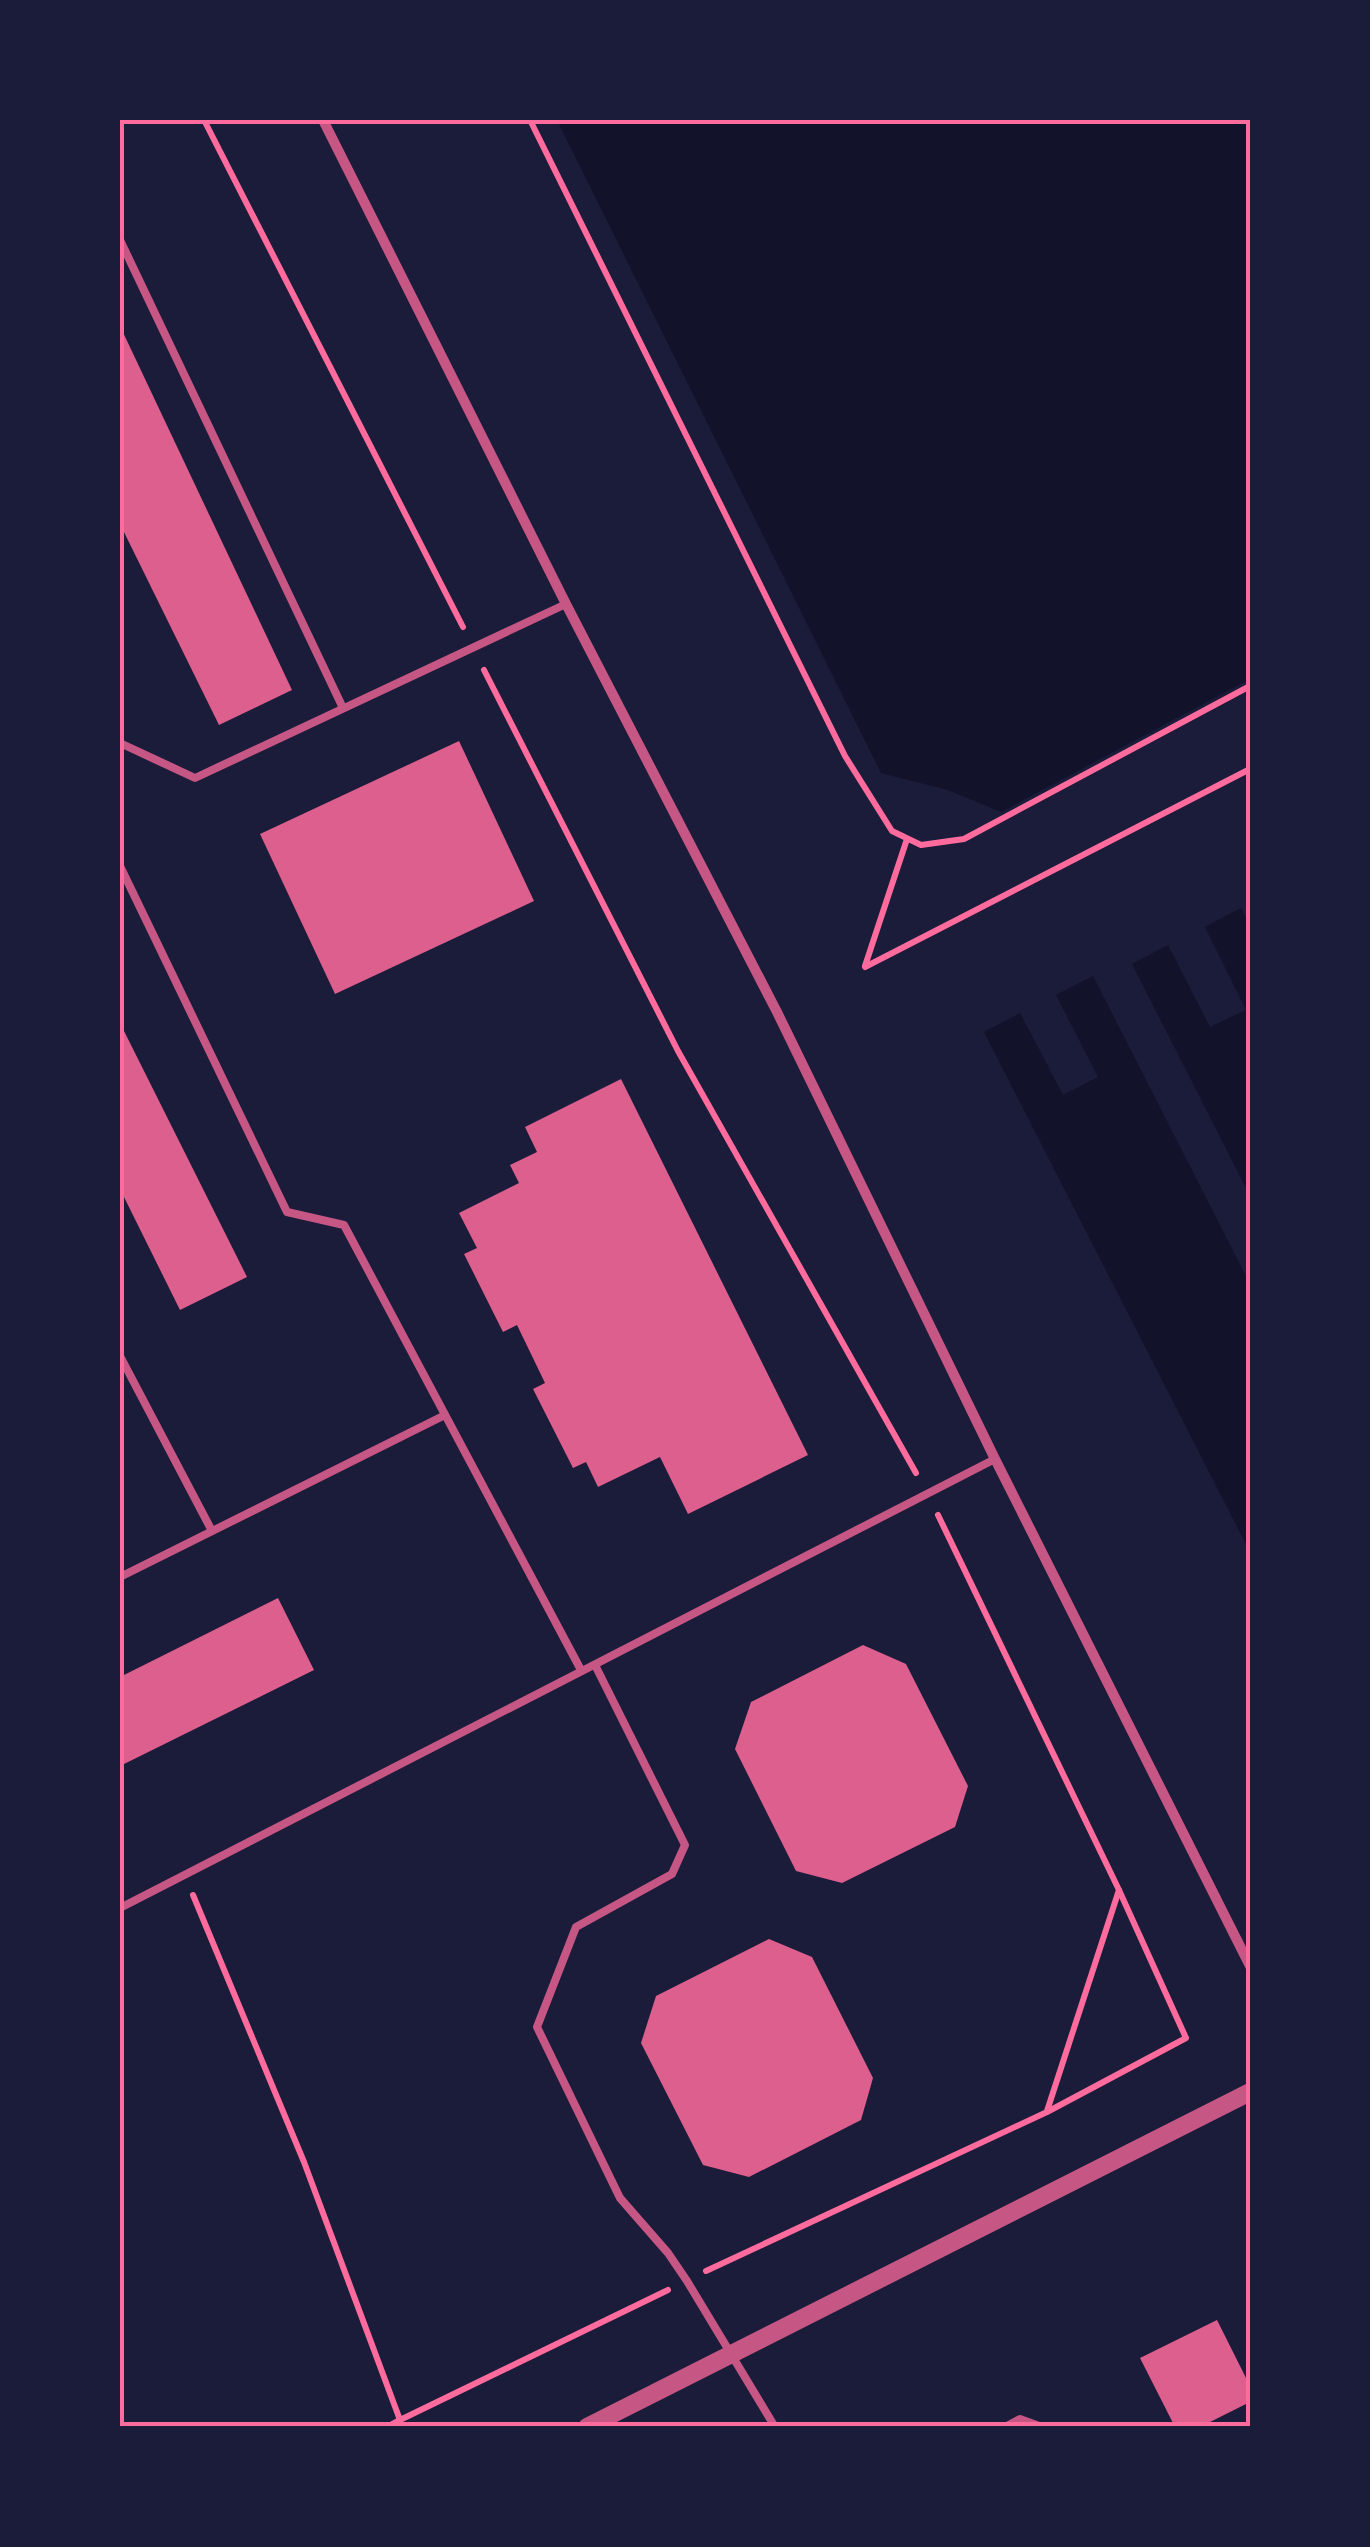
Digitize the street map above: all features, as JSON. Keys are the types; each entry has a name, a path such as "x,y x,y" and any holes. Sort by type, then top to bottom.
{"street":[{"path":"322,120 777,1012 1250,1966"},
{"path":"587,2427 1250,2092"}],"lane":[{"path":"120,240 343,708"},
{"path":"120,745 196,778 566,604"},
{"path":"120,866 286,1212 344,1224 580,1670"},
{"path":"120,1356 212,1531"},
{"path":"120,1577 445,1416"},
{"path":"120,1908 996,1459"},
{"path":"595,1665 685,1845 672,1874 576,1928 537,2027 620,2198 686,2280 775,2427"},
{"path":"1006,2427 1020,2420 1042,2427"}],"path":[{"path":"204,120 678,1051 928,1496 1119,1890 1186,2038 1047,2112 686,2280 387,2427"},
{"path":"530,120 845,756 892,832 921,845 964,839 1250,686"},
{"path":"907,838 865,967 1250,769"},
{"path":"184,1876 304,2162 400,2420"},
{"path":"1047,2112 1119,1890"}],"shaded area":[{"path":"557,120 1250,120 1250,679 1001,812 948,790 881,773"},
{"path":"1241,908 1250,926 1250,1196 1132,964 1168,945 1210,1027 1246,1010 1205,927"},
{"path":"1093,976 1250,1284 1250,1552 984,1032 1020,1013 1063,1095 1098,1077 1056,995"}],"building":[{"path":"120,326 292,690 219,725 120,524"},
{"path":"459,741 534,901 335,994 260,834"},
{"path":"120,1023 247,1277 180,1310 120,1189"},
{"path":"621,1079 808,1455 688,1514 660,1457 598,1487 586,1462 573,1468 533,1389 545,1383 517,1325 503,1332 464,1254 477,1248 459,1213 519,1183 510,1165 537,1152 525,1127"},
{"path":"278,1598 314,1670 120,1766 120,1677"},
{"path":"863,1645 906,1664 968,1786 955,1827 842,1883 796,1871 735,1749 751,1702"},
{"path":"769,1939 812,1957 873,2078 861,2120 749,2177 703,2165 641,2043 656,1996"},
{"path":"1217,2320 1250,2386 1250,2402 1200,2427 1175,2427 1140,2358"}]}
